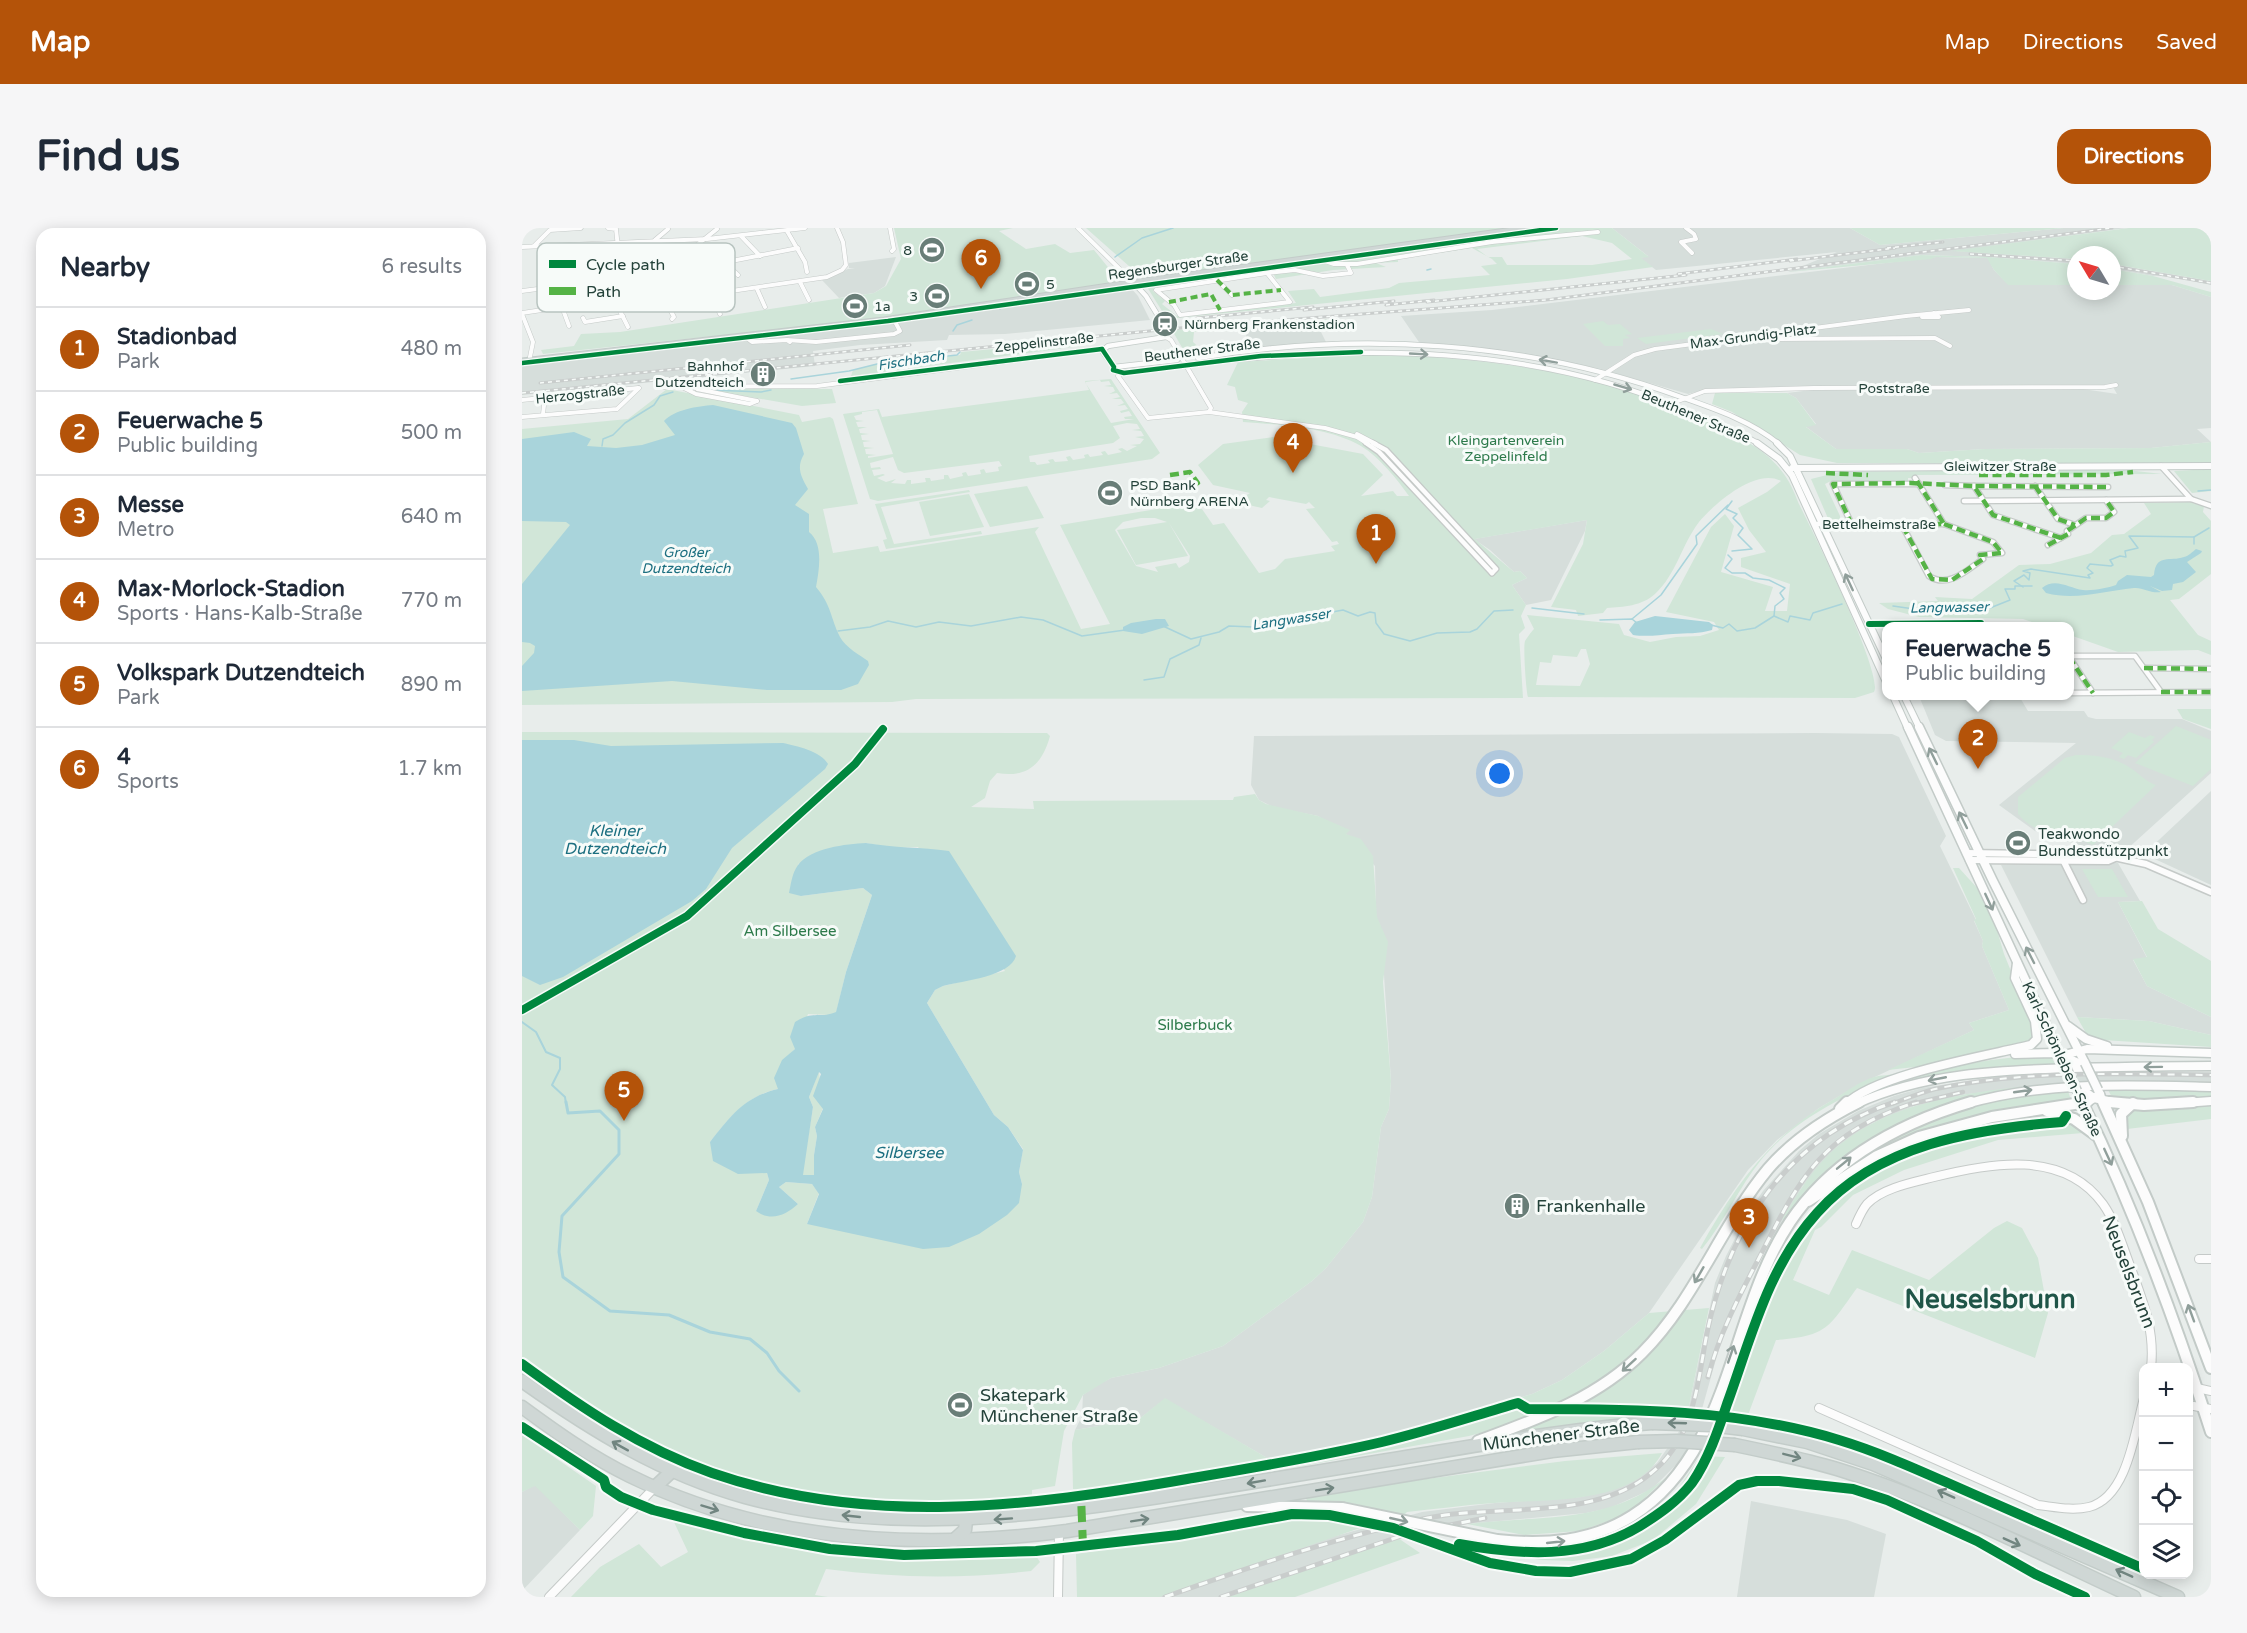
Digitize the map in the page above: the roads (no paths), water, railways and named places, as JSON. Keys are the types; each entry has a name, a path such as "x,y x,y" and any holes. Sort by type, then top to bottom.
{"main road":[{"name":"Regensburger Straße","path":"522,360 893,318 1528,228"},
{"name":"Regensburger Straße","path":"1134,284 1460,237 1540,228"},
{"path":"1134,284 1146,296 1160,319"},
{"name":"Zeppelinstraße","path":"1102,349 1166,334"},
{"name":"Regensburger Straße","path":"522,360 530,357 670,344"},
{"path":"1361,344 1366,348 1361,352"},
{"name":"Beuthener Straße","path":"1120,373 1262,349 1361,344 1446,348 1527,357 1605,373 1686,398 1733,418 1770,438 1788,453 1796,468"},
{"path":"1102,349 1109,363 1114,367 1113,370 1120,373"},
{"name":"Beuthener Straße","path":"1200,360 1361,352 1444,355 1521,364 1595,380 1673,404 1754,440 1789,468"},
{"name":"Beuthener Straße","path":"1114,367 1178,363"},
{"name":"Gleiwitzer Straße","path":"1789,468 2211,466"},
{"path":"1789,468 1882,671"},
{"path":"1796,468 1882,650"},
{"path":"1858,621 1869,624"},
{"name":"Karl-Schönleben-Straße","path":"1895,700 2072,1079 2081,1091 2084,1104 2162,1284 2186,1363"},
{"name":"Karl-Schönleben-Straße","path":"1906,700 1981,857 2079,1050 2084,1066 2123,1145 2168,1253 2211,1368"},
{"path":"1458,1449 1567,1407 1603,1387 1628,1366 1649,1346 1673,1316 1741,1203 1765,1170 1799,1138 1831,1116 1854,1096 1894,1079 1945,1064 2026,1047 2035,1041 2038,1036 2035,1021 2015,978 2017,963"},
{"path":"2066,1025 2094,1042 2128,1049"},
{"path":"2063,1059 2079,1050 2128,1049 2211,1053"},
{"path":"1998,1054 2044,1052 2084,1066"},
{"path":"1831,1116 1890,1091 1957,1076 2036,1069 2211,1066"},
{"path":"1226,1506 1307,1505 1342,1508 1497,1540 1544,1543 1599,1533 1639,1514 1670,1488 1689,1462 1708,1422 1747,1309 1781,1236 1803,1204 1833,1172 1878,1139 1921,1118 1969,1102 2014,1092 2072,1086 2211,1087"},
{"path":"2081,1091 2134,1103 2211,1101"},
{"path":"1803,1204 1829,1190 1876,1156 1905,1143 1982,1119 2084,1104 2099,1096"},
{"path":"2123,1145 2121,1114 2134,1103"},
{"path":"2040,1109 2074,1119 2098,1137"},
{"name":"Münchener Straße","path":"522,1381 611,1441 672,1471 734,1493 816,1511 887,1520 966,1521 1061,1513 1567,1431 1652,1423 1710,1425 1743,1429 1814,1444 1873,1464 2178,1597"},
{"name":"Karl-Schönleben-Straße","path":"2193,1387 2207,1408 2211,1432"},
{"name":"Münchener Straße","path":"522,1407 588,1453 655,1487 718,1510 789,1527 883,1539 953,1541 1059,1532 1544,1453 1638,1442 1676,1441 1735,1445 1803,1458 1872,1481 2134,1597"},
{"path":"655,1487 672,1471"},
{"path":"1059,1532 1061,1513"},
{"path":"953,1541 965,1530 966,1521"}],"street":[{"path":"537,243 550,231 581,228"},
{"path":"608,228 617,228 617,242"},
{"path":"596,243 707,239 805,228"},
{"path":"735,291 826,278 845,267 845,250 837,228"},
{"path":"890,228 894,249 892,251"},
{"path":"1078,228 1134,284"},
{"path":"1686,228 1696,237 1681,242 1692,253"},
{"path":"656,240 668,229"},
{"path":"700,243 717,229"},
{"path":"787,231 806,263 804,264 807,272"},
{"name":"Regensburger Straße","path":"1320,258 1329,263 1347,264 1474,245 1577,232 1598,232"},
{"path":"1474,245 1482,235"},
{"path":"741,236 760,256"},
{"path":"534,246 537,243"},
{"path":"522,247 537,246"},
{"path":"735,261 798,248"},
{"name":"Regensburger Straße","path":"1320,258 1347,264"},
{"path":"1267,273 1290,302 1180,315 1174,305 1156,290 1267,273 1295,270 1323,276 1351,273 1347,264"},
{"path":"735,272 738,275"},
{"path":"1218,281 1232,295"},
{"path":"800,282 809,300"},
{"path":"522,291 537,289"},
{"path":"757,289 765,306"},
{"path":"1934,313 1969,310"},
{"path":"530,357 533,344 522,314 537,311"},
{"path":"564,312 569,326"},
{"path":"621,312 628,327"},
{"path":"671,312 674,317 672,319"},
{"name":"Max-Grundig-Platz","path":"1605,373 1630,356 1643,351 1906,316 1934,313 1939,317 1906,316"},
{"path":"583,318 585,322 623,316"},
{"path":"743,336 752,342 787,340 790,343 894,334 900,330 893,318"},
{"path":"522,332 528,331"},
{"path":"1166,334 1204,395 1211,408 1209,412"},
{"path":"1765,335 1770,339"},
{"path":"1749,337 1770,339 1935,338 1944,340 1950,346"},
{"name":"Zeppelinstraße","path":"1084,349 1102,349 817,386 664,387 690,386 824,383 1084,349"},
{"path":"1521,364 1527,357"},
{"path":"1120,373 1118,376 1148,418 1209,412 1226,415 1307,424 1349,430 1372,440 1386,450 1496,569 1492,573 1487,569 1374,447 1343,432 1307,424"},
{"path":"1595,380 1605,373"},
{"name":"Poststraße","path":"1673,404 1712,391 1779,391 1814,388 2105,387 2116,385"},
{"path":"682,387 683,390 696,394 750,404 757,401 690,386"},
{"path":"703,390 710,386"},
{"name":"Herzogstraße","path":"522,400 639,388 617,409 543,414"},
{"path":"522,417 543,414 545,397"},
{"path":"2161,466 2191,499"},
{"path":"1902,525 1929,576 1935,581 1952,580 1983,560 1980,555 2002,553 1993,542 1944,524 1915,478"},
{"path":"1852,525 1833,484 1918,484"},
{"path":"1945,485 2108,487"},
{"path":"1974,486 1993,515 2061,538"},
{"path":"2035,486 2058,519 2075,525"},
{"path":"1414,489 1421,488"},
{"path":"1964,501 2191,499 2211,506"},
{"path":"2048,545 2061,538 2086,518 2106,518 2114,512 2106,500"},
{"name":"Bettelheimstraße","path":"1813,524 1944,524"},
{"path":"1869,624 1882,624"},
{"path":"2074,657 2133,656 2137,658 2161,692"},
{"path":"2074,663 2093,693"},
{"path":"2144,668 2211,669"},
{"path":"2074,693 2211,692"},
{"path":"1968,857 2108,861 2116,858 2146,864 2211,892"},
{"path":"2062,858 2083,900"},
{"name":"Neuselsbrunn","path":"1856,1224 1868,1203 1877,1197 1919,1182 1966,1171 2032,1164 2070,1176 2094,1194 2105,1207 2117,1234 2153,1331 2152,1363"},
{"path":"2199,1258 2211,1258"},
{"path":"2193,1387 2211,1391"},
{"path":"1818,1408 2038,1505 2073,1509 2093,1506 2106,1498 2122,1481 2139,1417"},
{"path":"549,1597 655,1487"},
{"path":"1058,1597 1059,1532"}],"water":[{"name":"Großer Dutzendteich","path":"713,405 792,423 796,428 804,454 800,472 808,489 795,505 809,514 809,532 814,537 819,550 816,587 825,600 840,637 849,648 868,661 869,665 858,684 841,690 767,690 672,681 522,691 522,666 534,653 535,646 522,642 522,584 570,525 566,522 522,521 522,439 574,432 591,439 587,446 616,448 642,445 675,435 664,421 668,417 680,411"},
{"path":"2196,549 2202,551 2201,553 2187,562 2196,572 2183,582 2173,584 2172,590 2162,591 2150,586 2161,592 2134,588 2068,596 2046,593 2042,588 2057,583 2083,590 2095,590 2116,585 2127,575 2151,577 2161,561 2189,555"},
{"path":"1655,616 1709,622 1713,625 1712,630 1643,636 1633,635 1629,630 1635,622"},
{"path":"1165,619 1169,626 1142,634 1123,631 1123,627 1131,623"},
{"name":"Kleiner Dutzendteich","path":"522,740 574,740 611,746 783,743 814,752 825,759 828,764 732,848 706,889 692,901 563,977 540,985 522,976"},
{"name":"Silbersee","path":"866,843 949,851 1016,956 1012,963 996,973 935,990 927,1003 994,1115 1008,1127 1023,1150 1019,1172 1022,1184 1019,1203 1007,1215 979,1234 949,1247 923,1249 807,1224 819,1194 812,1184 786,1182 779,1187 798,1204 778,1216 767,1216 756,1211 769,1180 767,1173 738,1174 713,1161 710,1142 732,1116 747,1102 778,1089 774,1078 782,1060 795,1049 790,1037 795,1022 807,1016 836,1012 846,972 872,895 863,888 801,896 789,893 794,871 804,859 820,851","holes":["819,1072 821,1074 813,1096 823,1109 815,1127 817,1136 814,1175 803,1175 813,1107 809,1097"]}],"waterway":[{"name":"Fischbach","path":"1115,257 1142,238 1173,228"},
{"path":"1427,270 1431,269"},
{"name":"Fischbach","path":"953,331 957,325 972,320"},
{"name":"Fischbach","path":"791,379 849,371 877,364 957,355 960,352"},
{"name":"Fischbach","path":"711,390 761,392 771,390"},
{"name":"Fischbach","path":"602,446 603,439 613,435 625,423 654,405 660,396 673,392"},
{"name":"Langwasser","path":"2198,491 2211,490"},
{"name":"Langwasser","path":"1732,501 1726,509 1737,514 1733,518 1743,528 1738,535 1752,549 1732,551"},
{"path":"1632,619 1661,595 1697,544 1696,536 1728,505"},
{"name":"Langwasser","path":"2194,537 2209,528"},
{"name":"Langwasser","path":"2022,586 2014,581 2024,575 2029,580 2030,573 2023,571 2031,569 2090,578 2088,575 2093,573 2087,568 2090,564 2111,566 2113,565 2110,560 2120,556 2126,557 2125,551 2138,548 2129,536 2194,537"},
{"name":"Langwasser","path":"2194,537 2194,544"},
{"name":"Langwasser","path":"1728,555 1732,559 1725,568 1732,573 1745,573 1753,578 1769,580 1785,588 1780,593 1784,599 1775,606 1774,616"},
{"name":"Langwasser","path":"1893,606 1914,609 1924,606 1965,604 1990,608 2010,600 2005,589 2022,586"},
{"name":"Langwasser","path":"2022,586 2032,586"},
{"name":"Langwasser","path":"1774,616 1788,622 1790,616 1810,620 1813,613 1842,604"},
{"path":"1532,608 1584,614"},
{"name":"Langwasser","path":"1163,626 1191,639 1219,632 1229,626 1253,627 1343,610 1358,616 1370,612 1375,613 1376,623 1384,634 1410,641 1437,633 1470,632 1477,629 1494,611 1513,610"},
{"name":"Langwasser","path":"1711,625 1723,628 1729,624 1737,631 1755,628 1774,616"},
{"name":"Langwasser","path":"838,631 870,627 888,621 916,627 939,622 971,626 1021,617 1043,620 1082,636 1125,630"},
{"name":"Langwasser","path":"1600,620 1632,619"},
{"name":"Langwasser","path":"1632,619 1637,623"},
{"path":"1144,680 1164,677 1170,659 1199,645 1201,638"},
{"path":"522,1022 536,1032 546,1052 560,1058 560,1069 552,1085 565,1097 566,1104"},
{"path":"566,1102 568,1113 600,1111 619,1130 619,1154 562,1216 559,1252 563,1277 610,1311 669,1315 710,1332 750,1339 767,1353 779,1371 799,1391"}],"tunnel":[{"path":"1160,319 1166,331"}],"railway":[{"path":"522,393 1190,327 1546,300 2112,228"},
{"path":"1887,248 1943,242"},
{"path":"1790,261 1895,248"},
{"path":"1970,254 2067,260"},
{"path":"1678,274 1797,259"},
{"path":"2121,268 2211,283"},
{"path":"1427,302 1686,275"},
{"path":"1386,305 1434,300"},
{"path":"1304,310 1394,301"},
{"path":"1197,318 1313,307"},
{"path":"540,383 910,345"},
{"path":"1891,1104 1935,1089 2003,1079 2072,1074 2211,1075"},
{"path":"1912,1104 1963,1092"},
{"path":"1165,1597 1357,1535 1451,1514 1571,1505 1600,1499 1626,1489 1650,1474 1665,1460 1685,1427 1692,1410 1717,1294 1748,1222 1769,1190 1794,1162 1824,1138 1857,1118 1895,1102"},
{"path":"1708,1377 1723,1332 1736,1303 1787,1204 1802,1182 1836,1144 1857,1128 1916,1102"},
{"path":"1221,1597 1410,1533 1485,1518"}],"place":[{"name":"8","path":"932,250"},
{"name":"5","path":"1027,284"},
{"name":"4","path":"981,289"},
{"name":"3","path":"937,296"},
{"name":"1a","path":"855,306"},
{"name":"Nürnberg Frankenstadion","path":"1165,324"},
{"name":"Bahnhof Dutzendteich","path":"763,374"},
{"name":"Max-Morlock-Stadion","path":"1293,473"},
{"name":"PSD Bank Nürnberg ARENA","path":"1110,493"},
{"name":"Stadionbad","path":"1376,564"},
{"name":"Feuerwache 5","path":"1978,769"},
{"name":"Teakwondo Bundesstützpunkt","path":"2018,843"},
{"name":"Volkspark Dutzendteich","path":"624,1121"},
{"name":"Frankenhalle","path":"1517,1206"},
{"name":"Messe","path":"1749,1248"},
{"name":"Skatepark Münchener Straße","path":"960,1405"}],"district":[{"name":"Neuselsbrunn","path":"1990,1299"}],"park label":[{"name":"Kleingartenverein Zeppelinfeld","path":"1506,448"},
{"name":"Am Silbersee","path":"790,931"},
{"name":"Silberbuck","path":"1195,1025"}]}
